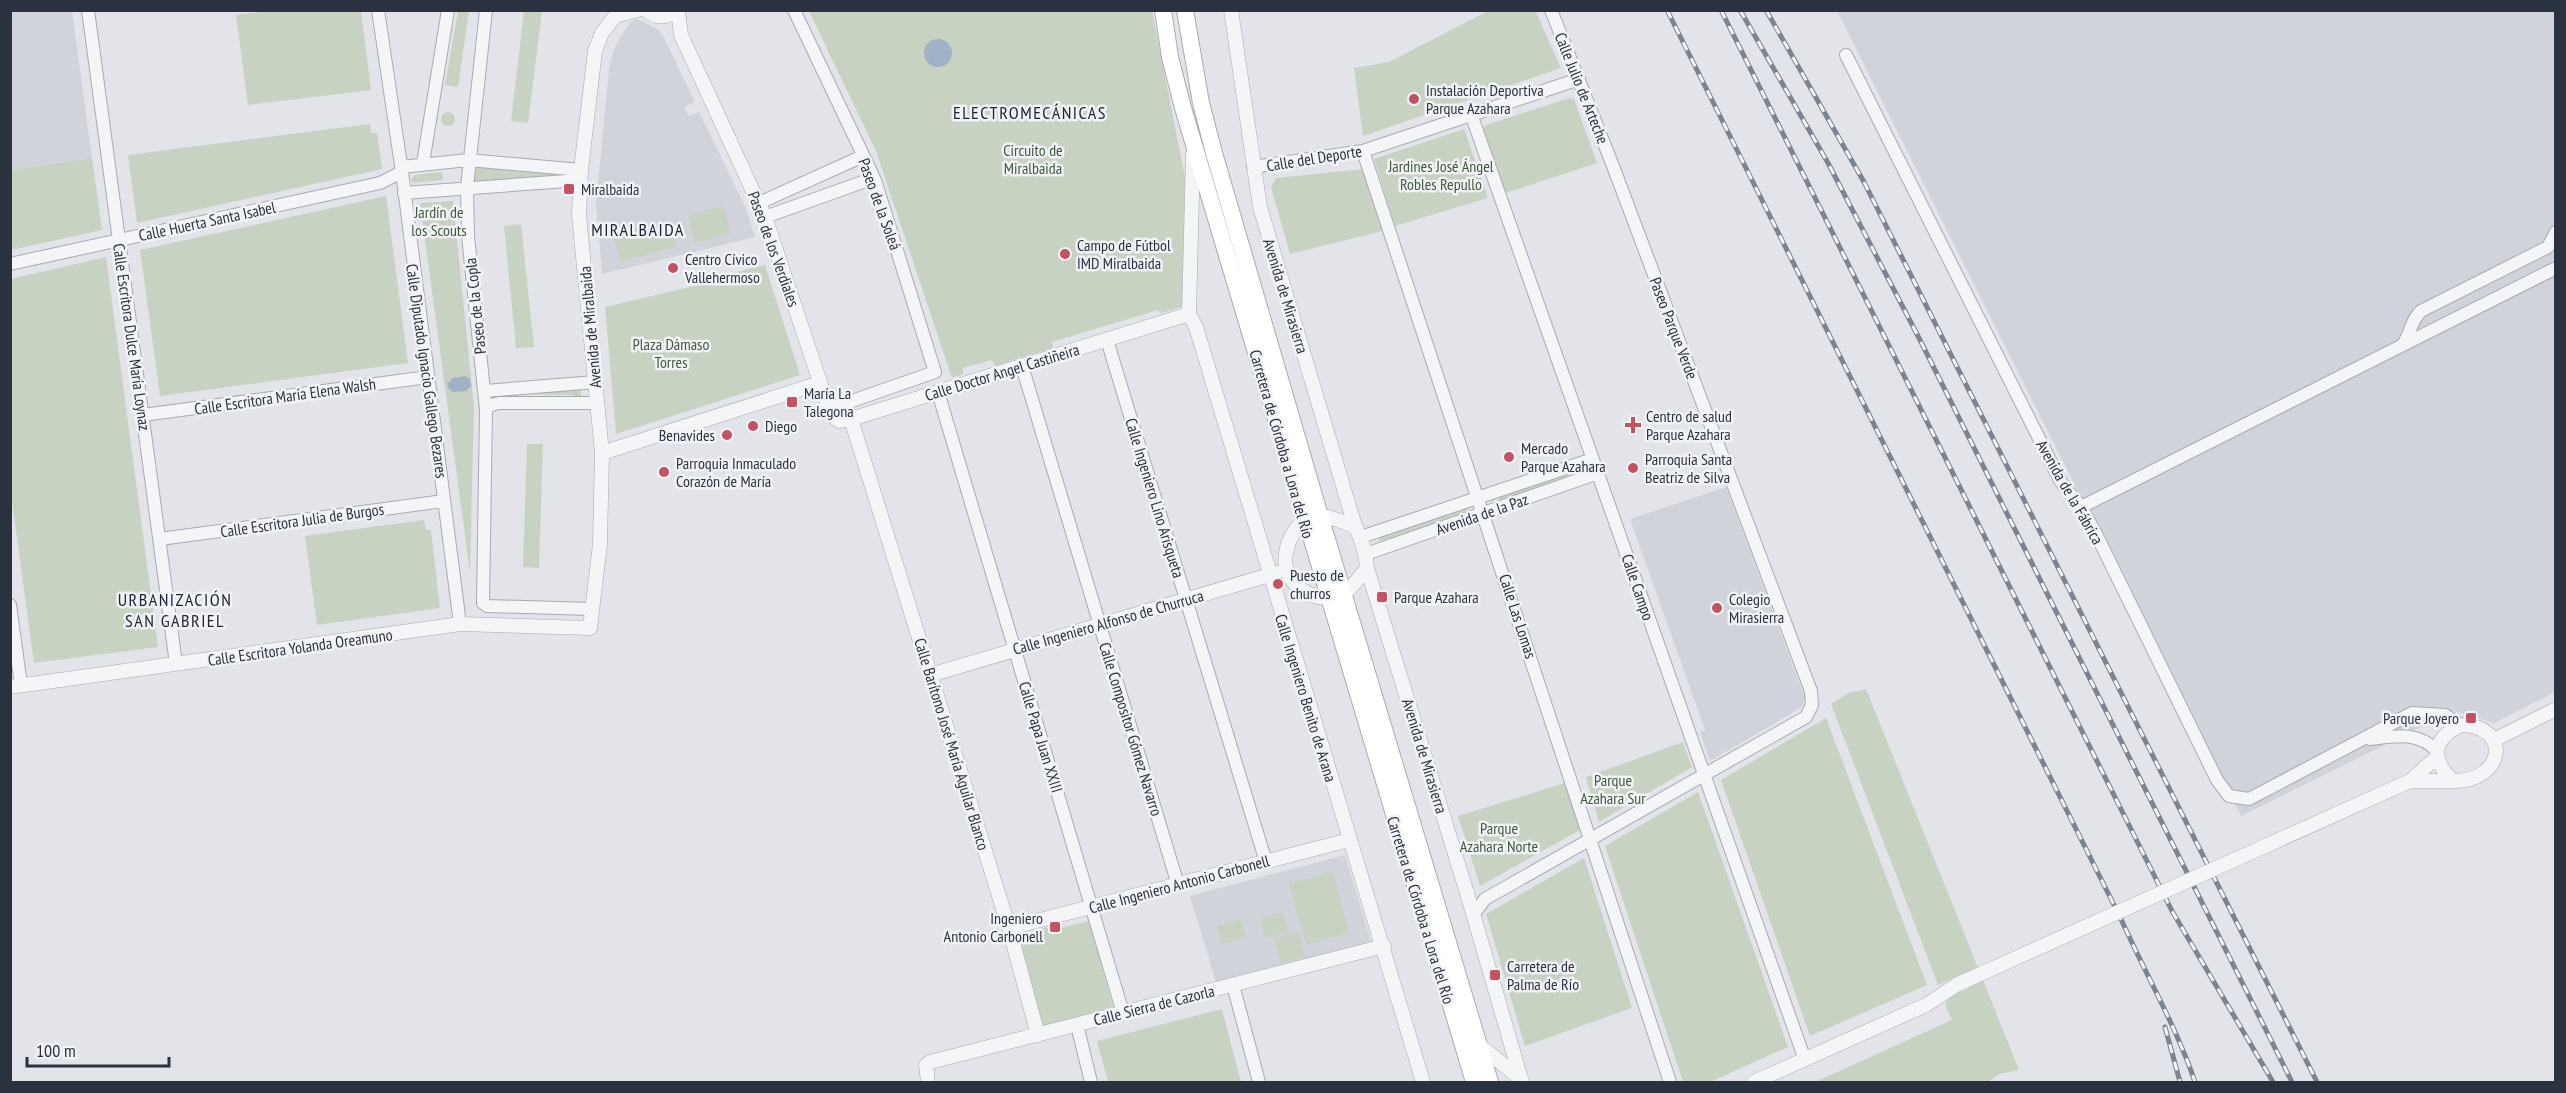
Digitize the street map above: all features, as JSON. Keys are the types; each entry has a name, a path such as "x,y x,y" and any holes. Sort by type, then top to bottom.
{"main road":[{"name":"Carretera de Córdoba a Lora del Río","path":"1163,10 1170,57 1194,143 1490,1083"},
{"name":"Carretera de Córdoba a Lora del Río","path":"1185,10 1199,93 1312,518"},
{"name":"Carretera de Córdoba a Lora del Río","path":"1336,597 1474,1083"}],"street":[{"name":"Calle Escritora Dulce María Loynaz","path":"88,10 176,664"},
{"name":"Calle Diputado Ignacio Gallego Bezares","path":"378,10 460,624"},
{"path":"423,163 448,10"},
{"name":"Paseo de la Copla","path":"486,10 468,160 467,187 468,236 486,410 483,603 487,606 591,609"},
{"name":"Avenida de Miralbaida","path":"590,628 600,544 602,453 579,215 580,175 595,51 602,33 618,13 638,10 650,13"},
{"path":"650,13 665,17 678,10"},
{"name":"Paseo de los Verdiales","path":"678,10 681,35 765,217 829,408"},
{"name":"Paseo de la Soleá","path":"794,10 874,178 935,372 829,408"},
{"name":"Avenida de Mirasierra","path":"1231,10 1260,207 1366,554 1367,568 1467,893 1521,1080"},
{"name":"Calle Julio de Arteche","path":"1551,10 1613,166"},
{"name":"Paseo de los Verdiales","path":"650,13 681,35"},
{"name":"Avenida de la Fábrica","path":"1846,55 2061,482 2080,507 2217,780 2229,796 2249,799 2412,714 2445,715 2461,725"},
{"name":"Calle del Deporte","path":"1253,167 1363,151 1579,79"},
{"name":"Calle Campo","path":"1471,114 1805,1060"},
{"path":"1190,314 1194,143"},
{"name":"Calle Las Lomas","path":"1363,151 1479,497 1670,1083"},
{"path":"759,203 863,156"},
{"name":"Calle Huerta Santa Isabel","path":"10,264 380,183 401,169 423,163 468,160 580,175"},
{"name":"Paseo Parque Verde","path":"1485,899 1806,717 1812,705 1811,691 1613,166"},
{"path":"404,193 580,175"},
{"path":"765,217 874,178"},
{"path":"2403,345 2411,333 2415,316 2421,311 2548,247 2556,232"},
{"path":"2080,507 2556,266 2548,247"},
{"name":"Calle Doctor Angel Castiñeira","path":"851,419 1190,314"},
{"name":"Calle Ingeniero Benito de Arana","path":"1190,314 1196,327 1349,840 1384,946 1423,1083"},
{"name":"Calle Ingeniero Lino Arisqueta","path":"1107,340 1266,862"},
{"name":"Calle Compositor Gómez Navarro","path":"1022,366 1178,885"},
{"name":"Calle Escritora María Elena Walsh","path":"142,415 428,377"},
{"path":"485,391 595,382"},
{"path":"602,453 820,383"},
{"path":"499,390 494,393 493,397 499,404"},
{"name":"Calle Papa Juan XXIII","path":"938,392 1123,1013"},
{"path":"486,410 491,405 499,404 597,403"},
{"path":"829,408 831,415 839,421 851,419"},
{"name":"Calle Barítono José María Aguilar Blanco","path":"851,419 1009,928 1038,1035"},
{"name":"Avenida de la Paz","path":"1358,532 1479,497 1593,459"},
{"name":"Avenida de la Paz","path":"1366,554 1598,474"},
{"name":"Calle Escritora Julia de Burgos","path":"160,539 444,501"},
{"path":"1358,532 1312,518 1293,532 1286,554 1286,570 1294,583 1311,595 1336,597 1367,568"},
{"name":"Calle Ingeniero Alfonso de Churruca","path":"930,675 1286,570"},
{"path":"10,605 16,686"},
{"name":"Calle Escritora Yolanda Oreamuno","path":"16,686 460,624 590,628"},
{"path":"2494,740 2556,709"},
{"path":"1754,1083 1926,1005 1958,984 2410,781 2431,764 2442,739 2450,730 2461,725 2479,728 2494,740 2496,755 2492,765 2482,775 2469,781 2410,781"},
{"name":"Avenida de la Fábrica","path":"2363,740 2416,736 2430,744 2437,754"},
{"path":"2437,754 2441,769 2453,781"},
{"name":"Calle Ingeniero Antonio Carbonell","path":"1009,928 1349,840"},
{"path":"1467,893 1485,899 1473,915"},
{"name":"Calle Sierra de Cazorla","path":"928,1083 926,1065 930,1062 1384,946"},
{"path":"1233,985 1259,1083"},
{"path":"1077,1025 1091,1083"},
{"path":"1479,1045 1521,1080"}],"shaded area":[{"path":"10,11 72,11 92,158 11,170"},
{"name":"Parque Joyero","path":"1837,11 2555,11 2555,692 2494,723 2453,711 2241,816"},
{"path":"637,19 659,30 664,38 695,102 684,107 689,116 699,112 745,206 755,237 602,274 596,204 609,69 613,52 621,36 632,21"},
{"name":"Colegio Mirasierra","path":"1726,487 1805,698 1802,707 1710,761 1700,732 1705,730 1630,519"},
{"path":"1345,855 1371,942 1216,982 1190,896"}],"green space":[{"name":"Instalación Deportiva Parque Azahara","path":"1535,10 1561,68 1363,136 1354,68 1389,62 1488,11"},
{"path":"267,11 361,11 371,90 248,105 236,15"},
{"path":"458,11 469,11 458,87 445,85"},
{"path":"524,11 542,11 528,123 511,121"},
{"name":"Circuito de Miralbaida","path":"809,11 1152,11 1185,177 1182,307 1161,313 1158,310 1052,342 1053,348 995,366 992,360 963,368 963,374 952,378 876,151"},
{"name":"Jardines José Ángel Robles Repullo","path":"1569,98 1574,99 1597,163 1506,193 1482,129 1486,125"},
{"path":"448,112 453,114 455,119 453,124 448,126 443,124 441,119 443,114"},
{"path":"370,124 371,133 377,133 382,169 137,223 128,155"},
{"name":"Jardines José Ángel Robles Repullo","path":"1464,129 1488,198 1395,226 1374,159"},
{"path":"92,158 102,230 11,250 11,170"},
{"path":"477,164 566,176 475,183 473,173"},
{"name":"Jardines José Ángel Robles Repullo","path":"1363,169 1383,231 1290,254 1271,187 1276,178"},
{"path":"442,172 443,180 413,183 411,180 414,175"},
{"path":"386,196 408,363 160,396 140,250"},
{"name":"Jardín de los Scouts","path":"453,201 474,406 470,572 420,203"},
{"path":"724,206 731,233 695,243 688,215"},
{"path":"669,220 676,247 621,262 613,234"},
{"path":"521,224 534,347 516,348 504,226"},
{"path":"106,257 158,647 34,663 10,487 11,279"},
{"name":"Plaza Dámaso Torres","path":"765,265 800,375 616,434 605,307 694,286 696,282"},
{"path":"580,389 581,396 574,400 573,395 518,394 517,400 500,398 500,395"},
{"path":"527,444 543,444 539,568 523,567"},
{"path":"1576,470 1578,475 1504,503 1499,500 1501,494"},
{"path":"1465,507 1470,510 1467,516 1384,544 1379,541 1381,535"},
{"path":"424,520 426,530 431,530 440,608 317,625 305,536"},
{"path":"1866,689 2019,1070 1999,1074 1988,1082 1815,1082 1952,1020 1945,1004 1952,995 1968,989 1962,974 1938,985 1831,704 1849,693"},
{"path":"1826,718 1927,985 1810,1036 1721,780"},
{"name":"Parque Azahara Sur","path":"1683,742 1692,767 1599,822 1586,777"},
{"name":"Parque Azahara Norte","path":"1565,783 1580,830 1480,886 1458,816"},
{"path":"1698,792 1788,1047 1710,1082 1683,1082 1605,846"},
{"path":"1584,858 1632,1008 1525,1046 1486,914"},
{"path":"1333,872 1349,933 1306,945 1289,883"},
{"path":"1283,912 1288,932 1265,938 1260,918"},
{"path":"1241,919 1246,937 1222,944 1217,926"},
{"path":"1089,921 1113,1007 1043,1027 1019,941 1026,939 1024,934 1047,927 1049,931"},
{"path":"1299,932 1305,957 1281,963 1274,938"},
{"path":"1222,1009 1241,1082 1108,1082 1097,1041"}],"water":[{"path":"938,39 948,43 952,53 948,63 938,67 928,63 924,53 928,43"},
{"path":"465,376 470,379 471,386 466,391 453,392 449,389 447,384 453,378"}],"railway":[{"path":"1667,10 2121,919 2170,1020 2195,1082"},
{"path":"1721,10 2172,911 2273,1082"},
{"path":"1740,10 1828,163 1919,338 2292,1082"},
{"path":"1766,10 1864,182 2317,1082"},
{"path":"2165,1027 2180,1082"}],"place":[{"name":"Instalación Deportiva Parque Azahara","path":"1414,99"},
{"name":"Miralbaida","path":"569,189"},
{"name":"Campo de Fútbol IMD Miralbaida","path":"1065,254"},
{"name":"Centro Cívico Vallehermoso","path":"673,268"},
{"name":"María La Talegona","path":"792,402"},
{"name":"Centro de salud Parque Azahara","path":"1633,425"},
{"name":"Diego","path":"753,426"},
{"name":"Benavides","path":"727,435"},
{"name":"Mercado Parque Azahara","path":"1509,457"},
{"name":"Parroquia Santa Beatriz de Silva","path":"1633,468"},
{"name":"Parroquia Inmaculado Corazón de María","path":"664,472"},
{"name":"Puesto de churros","path":"1278,584"},
{"name":"Parque Azahara","path":"1382,597"},
{"name":"Colegio Mirasierra","path":"1717,608"},
{"name":"Parque Joyero","path":"2471,718"},
{"name":"Ingeniero Antonio Carbonell","path":"1055,927"},
{"name":"Carretera de Palma de Río","path":"1495,975"}],"district":[{"name":"ELECTROMECÁNICAS","path":"1030,113"},
{"name":"MIRALBAIDA","path":"638,230"},
{"name":"URBANIZACIÓN SAN GABRIEL","path":"175,610"}]}
